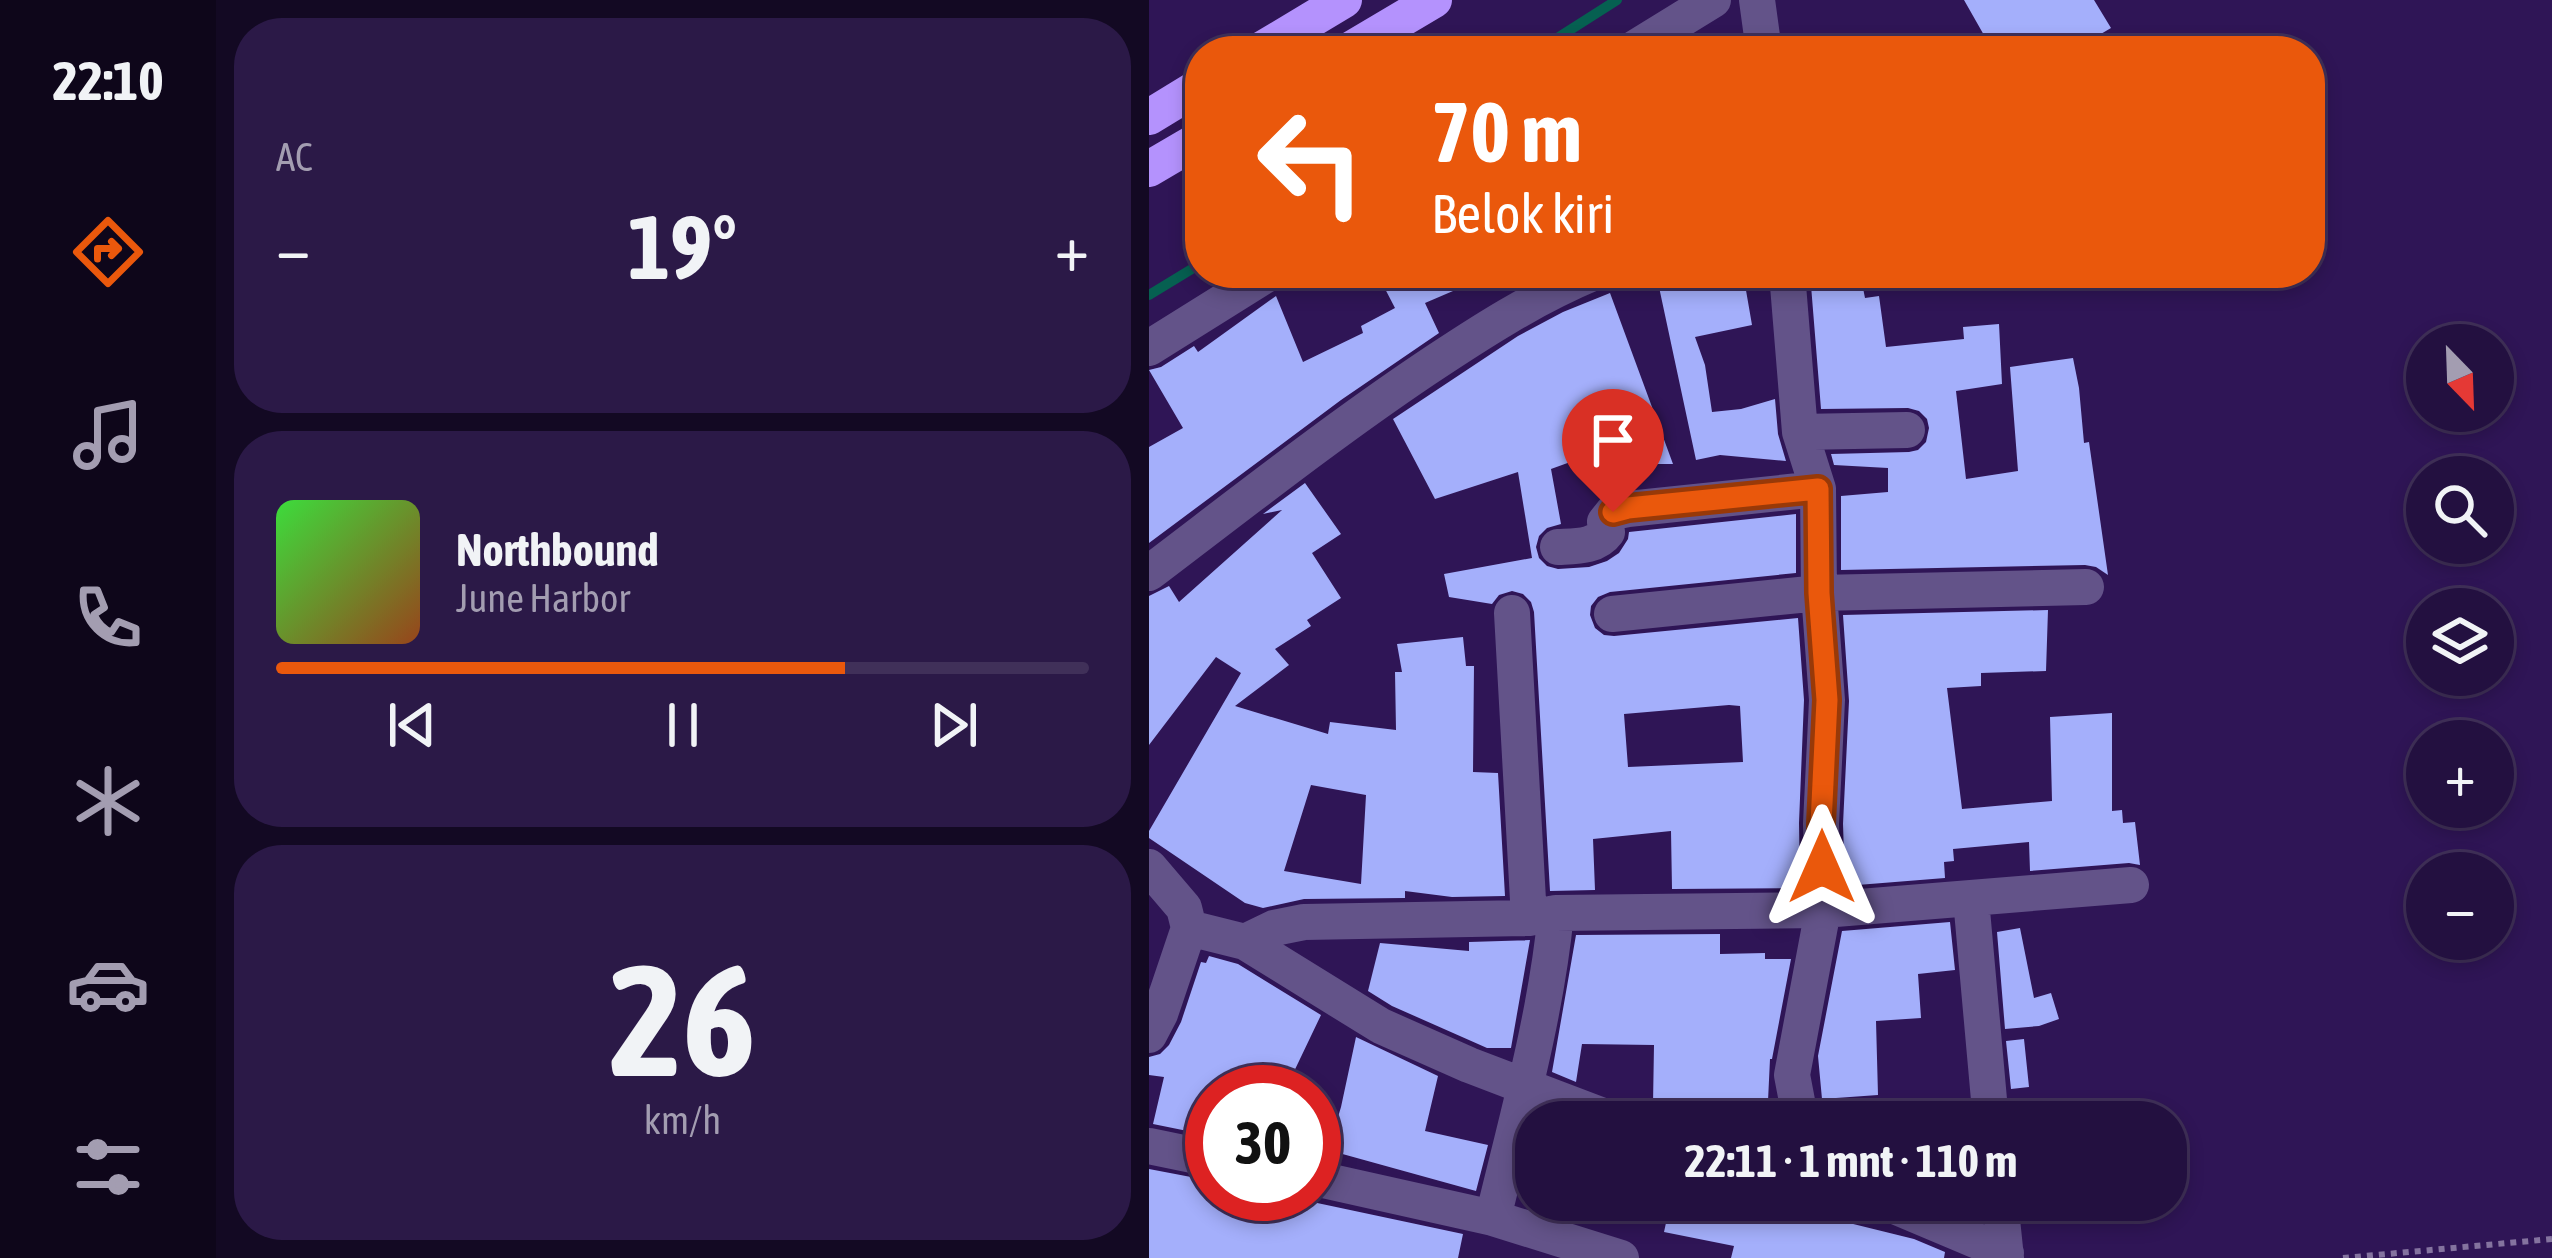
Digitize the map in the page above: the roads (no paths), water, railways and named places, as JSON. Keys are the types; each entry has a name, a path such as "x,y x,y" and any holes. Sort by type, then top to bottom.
{"highway":[{"path":"1284,36 1344,0"},
{"path":"1373,36 1434,0"},
{"path":"1149,117 1185,95"},
{"path":"1149,169 1185,148"}],"street":[{"path":"1654,36 1713,0"},
{"path":"1757,0 1762,36"},
{"path":"1149,348 1245,288"},
{"path":"1149,573 1375,403 1478,333 1558,288"},
{"path":"1788,288 1800,432 1818,489 1827,700 1821,824 1823,910 1792,1075 1797,1101"},
{"path":"1800,432 1907,430"},
{"path":"1558,548 1601,540 1613,512 1628,508 1818,489"},
{"path":"1612,614 1819,593 2086,587"},
{"path":"1493,1218 1552,954 1542,916 1512,613"},
{"path":"1149,867 1183,908 1189,928 1149,1036"},
{"path":"1245,942 1273,928 1304,922 1823,910 2131,885"},
{"path":"1970,899 1989,1101"},
{"path":"1189,928 1245,942 1381,1026 1564,1101"},
{"path":"1149,1146 1185,1153"},
{"path":"1341,1184 1493,1218 1578,1251 1621,1258"},
{"path":"1928,1221 2006,1255 2002,1221"}],"waterway":[{"path":"1561,36 1617,0"},
{"path":"1149,295 1185,273"}]}
